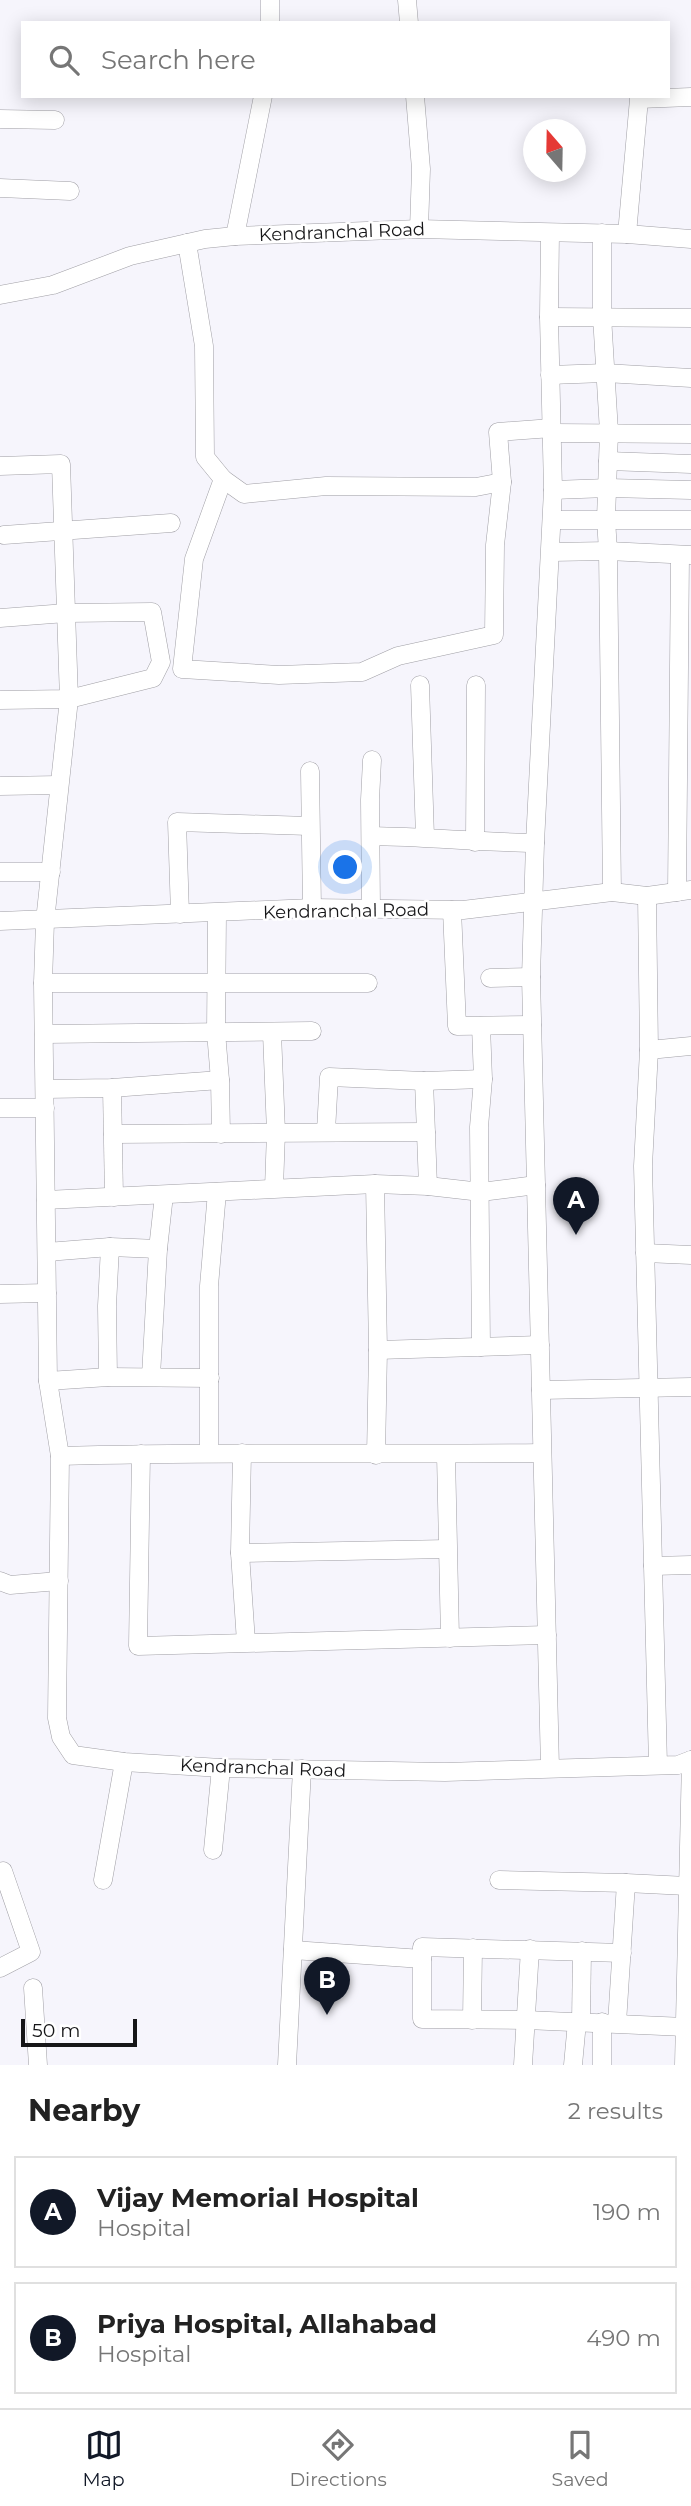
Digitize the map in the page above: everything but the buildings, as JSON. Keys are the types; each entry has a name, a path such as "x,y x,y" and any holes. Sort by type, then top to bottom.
{"street":[{"path":"270,21 271,0"},
{"path":"407,0 409,21"},
{"path":"670,98 691,97"},
{"path":"235,236 263,98"},
{"path":"415,98 421,169 419,229"},
{"path":"627,234 639,99 665,98"},
{"path":"0,119 55,120"},
{"path":"0,188 70,191"},
{"name":"Kendranchal Road","path":"0,295 53,285 130,256 187,243 235,236 419,229 603,233 691,239"},
{"path":"550,233 549,317 554,490 535,843 531,977 550,1768"},
{"path":"603,233 603,316 609,432 606,519 612,892"},
{"path":"187,243 204,346 205,457 223,479 244,494 326,486 477,487 502,482"},
{"path":"549,317 691,318"},
{"path":"550,375 605,373 691,378"},
{"path":"223,479 194,559 182,669 279,675 362,672 398,656 494,635 495,545 502,482 498,432 691,434"},
{"path":"608,461 691,464"},
{"name":"Kendranchal Road","path":"0,466 61,464 69,699 45,921 43,983 48,1381 60,1457 57,1718 61,1737 73,1755 124,1762 221,1768 445,1772 678,1765 691,1760"},
{"path":"554,490 691,490"},
{"path":"552,520 691,520"},
{"path":"4,535 171,523"},
{"path":"551,552 608,551 685,555 684,891"},
{"path":"0,618 66,613 152,612 161,662 153,678 69,699 0,700"},
{"path":"420,685 425,837"},
{"path":"475,842 476,685"},
{"path":"371,909 372,760"},
{"path":"310,771 312,908"},
{"path":"0,786 59,785"},
{"path":"180,914 177,822 309,826"},
{"path":"372,836 535,843"},
{"path":"0,872 51,872"},
{"name":"Kendranchal Road","path":"0,921 312,908 452,910 612,892 647,896 684,891"},
{"path":"647,896 649,1050 643,1166 658,1765"},
{"path":"452,910 457,1026 533,1025"},
{"path":"217,913 216,1032 221,1134"},
{"path":"490,978 531,977"},
{"path":"43,983 368,983"},
{"path":"481,1026 481,1347"},
{"path":"44,1034 312,1031"},
{"path":"271,1033 276,1132 274,1188"},
{"path":"649,1050 691,1046"},
{"path":"326,1131 330,1077 424,1081 483,1079"},
{"path":"45,1089 112,1088 220,1080"},
{"path":"424,1081 428,1186"},
{"path":"112,1088 114,1197"},
{"path":"0,1108 45,1108"},
{"path":"113,1134 426,1132"},
{"path":"46,1200 375,1184 481,1192 536,1185"},
{"path":"375,1184 379,1350 376,1455"},
{"path":"209,1453 209,1286 217,1192"},
{"path":"151,1376 158,1249 164,1195"},
{"path":"47,1252 110,1247 158,1249"},
{"path":"108,1377 110,1247"},
{"path":"645,1254 691,1255"},
{"path":"0,1294 47,1293"},
{"path":"379,1350 540,1345"},
{"path":"48,1381 151,1376 210,1378"},
{"path":"541,1390 691,1387"},
{"path":"60,1457 209,1453 542,1453"},
{"path":"242,1453 240,1553 246,1642"},
{"path":"141,1454 138,1646 547,1635"},
{"path":"446,1455 450,1638"},
{"path":"240,1553 447,1549"},
{"path":"653,1566 691,1565"},
{"path":"4,1585 60,1581"},
{"path":"684,2065 691,1760"},
{"path":"103,1880 124,1762"},
{"path":"212,1850 221,1768"},
{"path":"287,2065 302,1769"},
{"path":"0,1872 3,1871 31,1952 0,1968"},
{"path":"499,1880 687,1886"},
{"path":"602,2065 622,1953 626,1882"},
{"path":"622,1953 422,1947 422,2020 526,2020 685,2027"},
{"path":"472,2020 473,1948"},
{"path":"523,2065 530,1949"},
{"path":"293,1950 422,1959"},
{"path":"573,2065 579,2022 582,1951"},
{"path":"33,1989 38,2065"}],"place":[{"name":"Vijay Memorial Hospital","path":"576,1235"},
{"name":"Priya Hospital, Allahabad","path":"327,2015"}]}
